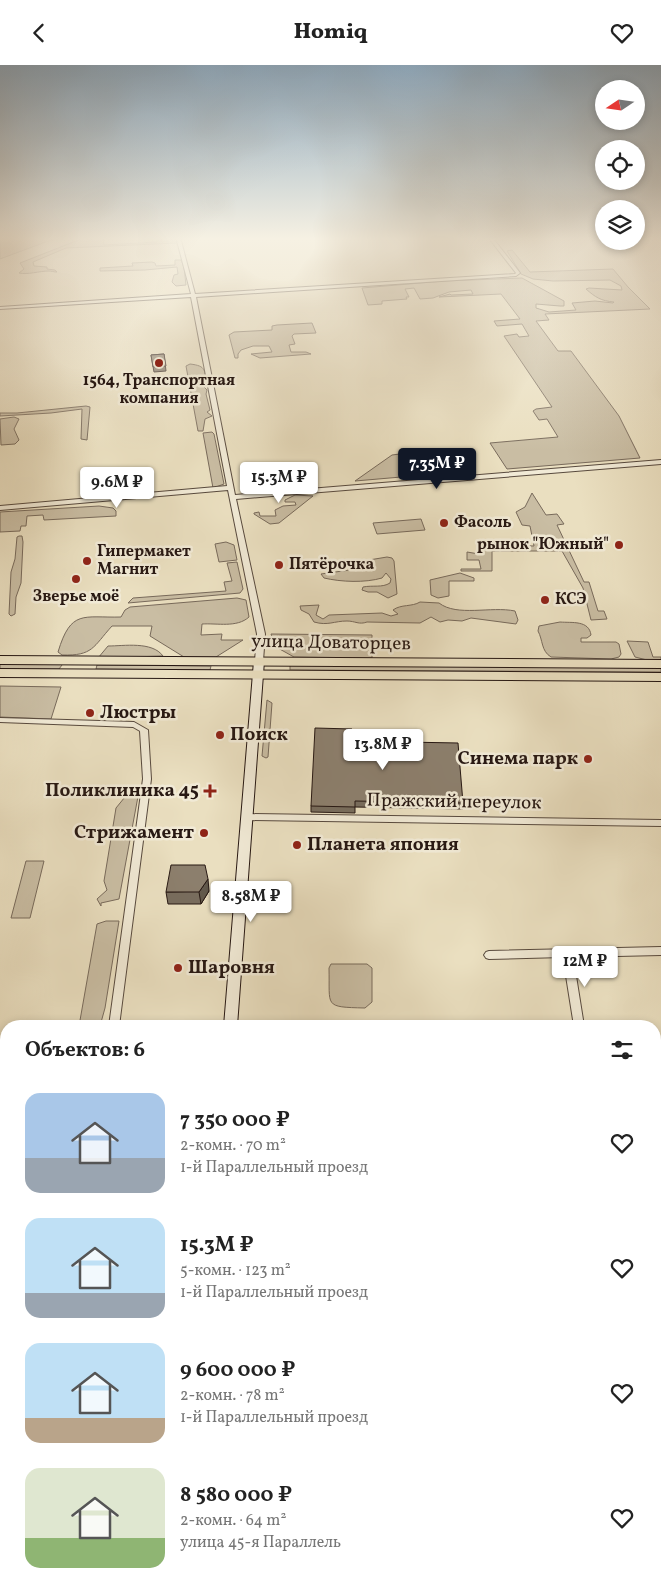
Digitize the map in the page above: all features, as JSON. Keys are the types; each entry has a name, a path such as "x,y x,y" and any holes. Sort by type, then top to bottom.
{"main road":[{"name":"улица Доваторцев","path":"0,660 661,677"},
{"name":"улица Доваторцев","path":"0,673 258,667 661,664"},
{"path":"230,1020 258,667"}],"street":[{"path":"195,308 260,627 258,667"},
{"path":"233,497 661,462"},
{"path":"0,508 231,489"},
{"path":"0,720 134,725 144,729 147,779 115,1020"},
{"name":"Пражский переулок","path":"246,817 661,823"},
{"path":"489,955 661,951"},
{"path":"567,953 578,1020"}],"shaded area":[{"path":"512,308 537,308 549,312 576,310 575,308 650,309 545,314 549,320 536,321 558,351 571,351 619,416 640,458 507,469 490,443 558,437 547,419 539,420 533,411 552,407 504,336 517,334 519,337 529,336 522,324 497,326 494,321 520,319"},
{"path":"312,323 316,333 294,334 292,336 295,344 289,345 291,352 311,354 260,358 251,354 272,352 269,346 253,346 241,350 238,358 235,358 229,335 234,332 272,330 272,326 277,325"},
{"path":"190,364 199,366 204,370 207,385 204,387 207,390 206,394 210,410 207,412 212,416 205,419 203,431 198,431 186,366"},
{"path":"90,407 87,440 81,439 82,409 0,416 0,413"},
{"path":"14,417 19,419 14,429 19,440 15,444 1,445 0,419"},
{"path":"212,432 224,484 213,488 203,433"},
{"path":"423,451 425,454 445,452 450,456 459,472 355,481 392,455"},
{"path":"532,493 546,515 557,514 564,524 557,525 584,582 589,582 598,611 604,611 607,619 591,620 583,588 562,551 492,551 492,571 461,571 461,569 481,569 479,560 467,560 467,552 479,554 494,545 534,546 530,526 522,525 516,512 525,507"},
{"path":"295,495 313,496 279,523 270,524 254,514 259,512 260,516 276,516 275,510 283,506 296,505 295,502 285,502 285,500"},
{"path":"99,506 113,508 116,511 116,516 44,520 43,515 27,516 26,526 21,526 20,531 0,532 0,512"},
{"path":"421,519 425,530 377,534 373,523"},
{"path":"22,536 23,542 21,583 16,597 15,614 11,616 9,614 11,572 15,559 17,537"},
{"path":"226,542 234,545 237,560 219,562 215,544"},
{"path":"392,558 394,561 397,594 388,598 377,592 362,590 363,587 381,586 390,583 391,579 386,573 382,578 368,581 324,578 321,574 371,567 368,565 369,560"},
{"path":"237,562 243,589 240,593 128,603 133,598 226,591 224,582 232,581 227,563"},
{"path":"460,573 474,578 474,581 449,581 449,596 438,598 431,595 430,580"},
{"path":"237,598 246,600 249,617 233,624 202,624 201,635 222,634 221,640 243,640 216,657 184,657 150,636 152,626 112,626 92,649 86,652 62,655 58,652 68,629 74,622 80,619 88,617 121,617 125,610 130,607"},
{"path":"420,602 439,603 446,607 465,610 515,611 518,620 516,624 471,618 462,621 448,620 440,622 431,617 420,623 362,623 347,621 323,624 314,622 309,614 301,610 300,606 319,605 316,615 323,619 329,615 382,613 391,616 398,614 393,610 396,608"},
{"path":"560,622 575,623 587,627 591,635 587,638 581,638 581,642 616,642 619,644 621,654 619,657 611,659 551,657 544,649 538,631 539,626"},
{"path":"271,634 372,635 372,658 294,657 276,647"},
{"path":"627,641 648,642 653,657 661,657 661,660 647,660 635,657"},
{"path":"108,646 145,646 158,651 163,656 98,658"},
{"path":"0,664 62,665 59,669 0,669"},
{"path":"97,665 211,666 210,670 96,669"},
{"path":"290,665 661,668 661,672 290,670"},
{"path":"0,686 61,687 51,719 0,717"},
{"path":"267,700 272,703 268,757 266,758 262,756"},
{"path":"139,791 119,899 101,903 101,906 97,899 107,890 104,881 116,808 129,792"},
{"path":"26,861 44,861 30,918 11,918"},
{"path":"106,921 119,921 105,1008 102,1020 80,1020 97,924"},
{"path":"331,964 367,964 372,968 372,1002 365,1008 335,1005 330,998 329,991 329,968"}],"building":[{"path":"164,354 166,366 153,367 151,355"},
{"path":"315,728 352,729 351,741 458,743 463,803 355,801 355,807 311,806"},
{"path":"171,865 205,865 208,879 199,892 166,892"}],"place":[{"name":"1564, Транспортная компания","path":"159,363"},
{"name":"Фасоль","path":"444,523"},
{"name":"рынок \"Южный\"","path":"619,545"},
{"name":"Гипермакет Магнит","path":"87,561"},
{"name":"Пятёрочка","path":"279,565"},
{"name":"Зверье моё","path":"76,579"},
{"name":"КСЭ","path":"545,600"},
{"name":"Люстры","path":"90,713"},
{"name":"Поиск","path":"220,735"},
{"name":"Синема парк","path":"588,759"},
{"name":"Поликлиника 45","path":"210,791"},
{"name":"Стрижамент","path":"204,833"},
{"name":"Планета япония","path":"297,845"},
{"name":"Шаровня","path":"178,968"}]}
